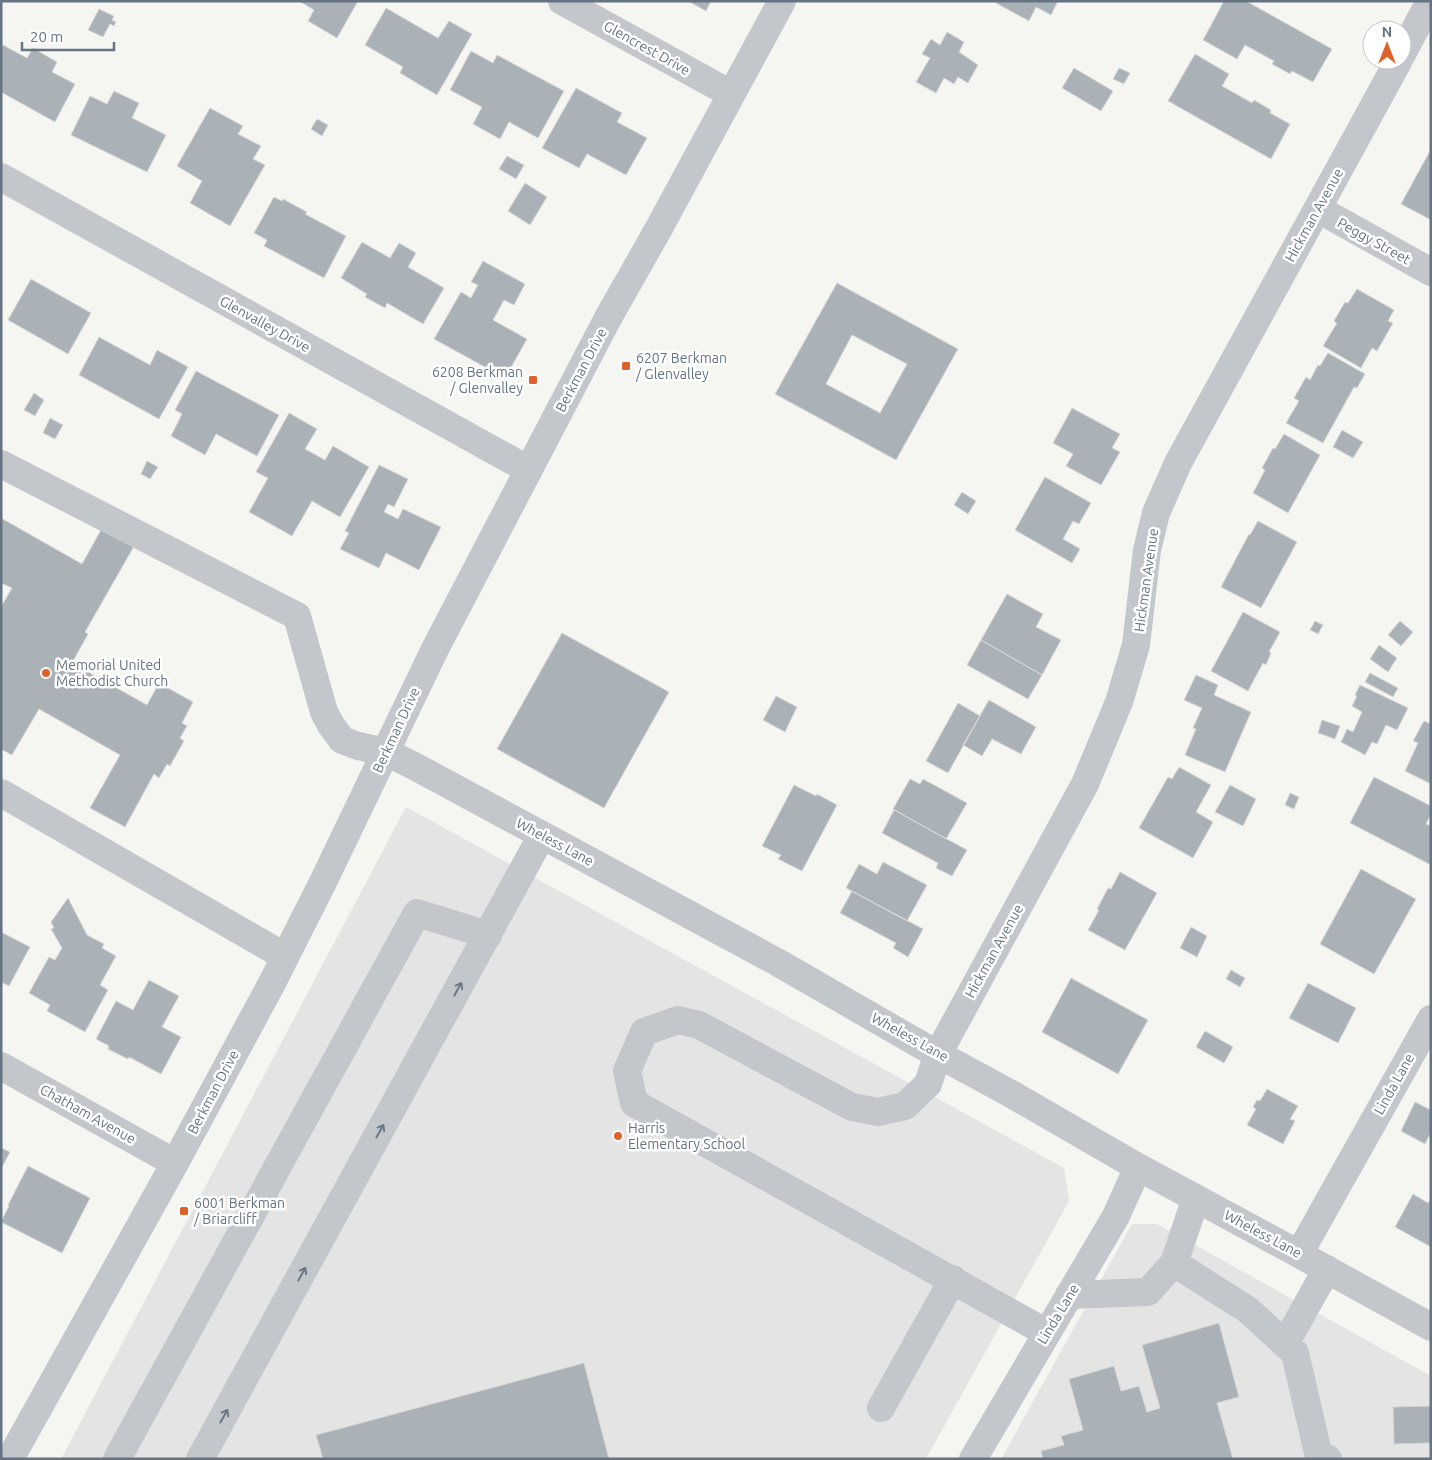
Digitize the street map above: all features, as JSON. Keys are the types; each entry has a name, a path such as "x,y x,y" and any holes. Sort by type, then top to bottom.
{"street":[{"name":"Glencrest Drive","path":"562,1 731,94"},
{"name":"Berkman Drive","path":"10,1459 175,1163 272,983 323,882 435,649 608,318 782,1"},
{"path":"1412,35 1430,1"},
{"name":"Hickman Avenue","path":"1047,1332 634,1103 627,1071 644,1032 678,1020 699,1025 852,1107 878,1112 905,1106 928,1084 938,1054 1086,784 1119,702 1136,644 1147,550 1156,513 1178,464 1393,70"},
{"name":"Glenvalley Drive","path":"1,177 529,470"},
{"name":"Peggy Street","path":"1318,209 1431,272"},
{"name":"Wheless Lane","path":"1,464 297,616 324,712 342,740 358,746 386,752 542,835 777,962 1138,1167 1431,1327"},
{"path":"1,793 284,956"},
{"path":"200,1459 542,835"},
{"path":"117,1459 417,913 488,935"},
{"name":"Linda Lane","path":"1299,1254 1431,1019"},
{"name":"Chatham Avenue","path":"1,1066 175,1163"},
{"name":"Linda Lane","path":"973,1459 1116,1216 1138,1167"},
{"path":"1070,1295 1148,1292 1174,1264 1196,1198"},
{"path":"1174,1264 1248,1310 1295,1354 1318,1457"},
{"path":"1285,1344 1327,1269"},
{"path":"881,1408 953,1279"}],"shaded area":[{"name":"Harris Elementary School","path":"406,807 1064,1168 1069,1201 926,1459 61,1459"},
{"path":"1132,1224 1157,1224 1431,1376 1431,1459 1001,1459"}],"building":[{"path":"299,1 358,1 337,38 308,21 314,10"},
{"path":"688,1 711,1 706,11"},
{"path":"1058,1 1051,15 1036,7 1029,21 994,2"},
{"path":"1224,1 1246,1 1332,49 1313,82 1292,71 1290,74 1272,64 1274,61 1245,45 1237,59 1203,40"},
{"path":"386,8 438,38 449,21 472,34 437,95 400,73 403,67 365,45"},
{"path":"99,9 114,16 112,20 116,22 114,26 110,24 103,37 88,30"},
{"path":"947,32 964,42 959,52 978,65 968,83 958,77 954,84 944,78 936,93 916,82 930,58 922,54 931,39 940,45"},
{"path":"3,45 27,58 33,48 57,62 52,72 75,84 55,122 1,92 1,48"},
{"path":"471,51 493,63 497,55 564,91 538,138 509,122 500,139 473,124 482,107 450,90"},
{"path":"1195,54 1229,74 1222,86 1252,103 1254,100 1271,110 1270,113 1290,124 1271,159 1168,101"},
{"path":"1074,68 1113,91 1101,111 1062,88"},
{"path":"1119,68 1130,73 1124,84 1113,79"},
{"path":"576,88 622,113 617,122 647,138 626,175 587,154 579,168 542,148"},
{"path":"114,91 139,103 132,118 166,135 147,172 71,135 90,96 107,104"},
{"path":"210,108 243,126 238,134 261,146 253,159 265,165 230,226 190,203 202,181 177,166"},
{"path":"317,119 328,125 322,136 311,129"},
{"path":"1431,149 1431,220 1401,204"},
{"path":"507,156 524,165 516,179 499,169"},
{"path":"525,183 547,197 530,225 508,211"},
{"path":"274,197 282,201 283,199 307,212 305,214 346,236 324,278 264,246 267,240 254,233"},
{"path":"362,242 390,258 399,243 416,253 408,267 444,288 423,324 387,303 385,308 365,297 367,294 341,278"},
{"path":"483,261 525,284 514,305 504,300 493,320 527,339 505,378 434,339 461,292 471,298 478,285 471,282"},
{"path":"31,279 91,313 68,354 8,320"},
{"path":"837,283 958,349 896,460 775,394","holes":["852,335 907,364 880,413 826,384"]},
{"path":"1357,289 1394,310 1388,321 1393,323 1377,351 1372,348 1361,368 1323,346 1337,323 1334,321 1345,302 1348,303"},
{"path":"99,337 150,365 157,350 188,367 159,419 79,375"},
{"path":"1328,353 1365,374 1357,388 1354,387 1323,443 1286,423 1299,401 1294,398 1306,377 1310,380 1318,365 1320,366"},
{"path":"196,371 279,415 257,456 216,434 205,455 171,436 182,414 175,410"},
{"path":"34,393 44,400 35,416 24,410"},
{"path":"1072,408 1120,434 1112,448 1120,452 1101,485 1066,466 1073,454 1053,443"},
{"path":"289,413 317,429 305,449 325,460 333,446 369,467 340,517 312,501 292,536 249,512 268,478 256,472"},
{"path":"50,418 63,425 55,439 43,433"},
{"path":"1342,430 1363,442 1353,458 1333,447"},
{"path":"1284,434 1320,455 1288,513 1253,493 1265,470 1262,468 1273,448 1275,449"},
{"path":"147,461 158,467 150,479 141,474"},
{"path":"379,465 408,479 394,507 388,504 384,512 398,519 403,509 441,527 419,570 386,553 379,568 340,549 349,533 345,531"},
{"path":"1045,477 1091,503 1079,524 1073,521 1063,539 1080,549 1072,563 1015,530"},
{"path":"962,492 976,501 968,514 954,505"},
{"name":"Memorial United Methodist Church","path":"1,518 82,564 105,523 137,541 85,632 88,634 72,663 147,705 159,683 193,702 182,723 187,726 180,738 184,741 170,766 167,764 159,778 154,774 125,827 90,808 120,755 39,709 12,755 1,749 1,607 12,588 1,583"},
{"path":"1258,521 1297,542 1261,608 1221,587"},
{"path":"1007,594 1043,614 1036,627 1061,640 1042,675 981,640"},
{"path":"1243,612 1280,632 1269,652 1271,653 1266,665 1263,663 1248,691 1211,671"},
{"path":"1315,621 1323,625 1318,634 1310,630"},
{"path":"1400,621 1413,632 1401,646 1388,635"},
{"path":"562,633 669,692 604,808 497,749"},
{"path":"981,640 1042,675 1028,699 967,665"},
{"path":"1379,645 1397,658 1388,672 1370,659"},
{"path":"1370,673 1398,688 1393,697 1365,682"},
{"path":"1196,675 1218,685 1214,695 1251,712 1225,772 1185,755 1196,729 1193,728 1202,708 1184,700"},
{"path":"1360,685 1408,708 1397,730 1386,725 1377,744 1372,742 1365,755 1341,742 1347,729 1353,732 1362,712 1352,706"},
{"path":"776,696 797,707 785,732 763,720"},
{"path":"989,700 1036,727 1021,754 992,739 982,756 963,745"},
{"path":"958,703 980,716 948,773 926,761"},
{"path":"1322,720 1340,726 1335,739 1318,733"},
{"path":"1424,721 1431,724 1431,784 1405,771 1418,743 1413,741"},
{"path":"1179,767 1211,785 1196,812 1213,822 1193,858 1139,828 1168,777 1172,779"},
{"path":"1374,777 1431,806 1431,814 1426,824 1431,826 1431,865 1350,823"},
{"path":"910,779 920,784 923,779 967,803 946,839 893,809"},
{"path":"794,785 816,796 817,794 837,805 802,871 778,859 781,855 762,846"},
{"path":"1230,785 1256,799 1243,826 1215,812"},
{"path":"1290,793 1299,797 1294,809 1285,805"},
{"path":"894,810 967,850 952,876 936,868 938,863 882,833"},
{"path":"883,862 927,885 907,921 846,888 859,864 877,874"},
{"path":"1361,869 1416,899 1374,974 1320,944"},
{"path":"1120,872 1157,893 1125,950 1088,930 1108,888 1111,889"},
{"path":"852,891 923,929 908,957 893,948 896,943 840,913"},
{"path":"68,898 87,935 104,944 102,948 116,956 100,985 108,990 85,1032 47,1011 50,1005 29,993 49,957 55,960 62,948 51,929 54,928 51,922"},
{"path":"1191,927 1207,936 1197,957 1180,948"},
{"path":"1,932 30,947 9,986 1,982"},
{"path":"1231,970 1245,978 1240,987 1226,979"},
{"path":"1071,978 1148,1020 1118,1074 1042,1032"},
{"path":"149,980 179,996 162,1027 181,1037 161,1074 129,1057 128,1059 108,1049 109,1046 96,1039 116,1001 133,1010"},
{"path":"1308,983 1356,1008 1338,1043 1289,1018"},
{"path":"1205,1031 1233,1047 1224,1063 1196,1047"},
{"path":"1267,1089 1298,1106 1290,1119 1295,1121 1283,1144 1247,1125 1256,1109 1253,1107 1257,1100 1260,1101"},
{"path":"1415,1102 1431,1110 1431,1132 1425,1144 1401,1131"},
{"path":"1,1148 10,1152 1,1169"},
{"path":"28,1166 90,1198 62,1253 1,1222"},
{"path":"1413,1194 1428,1203 1431,1198 1431,1247 1395,1227"},
{"path":"1219,1323 1239,1397 1217,1403 1233,1459 1043,1459 1041,1451 1064,1445 1061,1436 1083,1430 1069,1379 1114,1366 1121,1391 1139,1386 1147,1412 1160,1408 1142,1345"},
{"path":"584,1363 609,1459 323,1459 316,1435"},
{"path":"1431,1406 1431,1443 1394,1444 1393,1407"}],"place":[{"name":"6207 Berkman / Glenvalley","path":"626,366"},
{"name":"6208 Berkman / Glenvalley","path":"533,380"},
{"name":"Memorial United Methodist Church","path":"46,673"},
{"name":"Harris Elementary School","path":"618,1136"},
{"name":"6001 Berkman / Briarcliff","path":"184,1211"}]}
